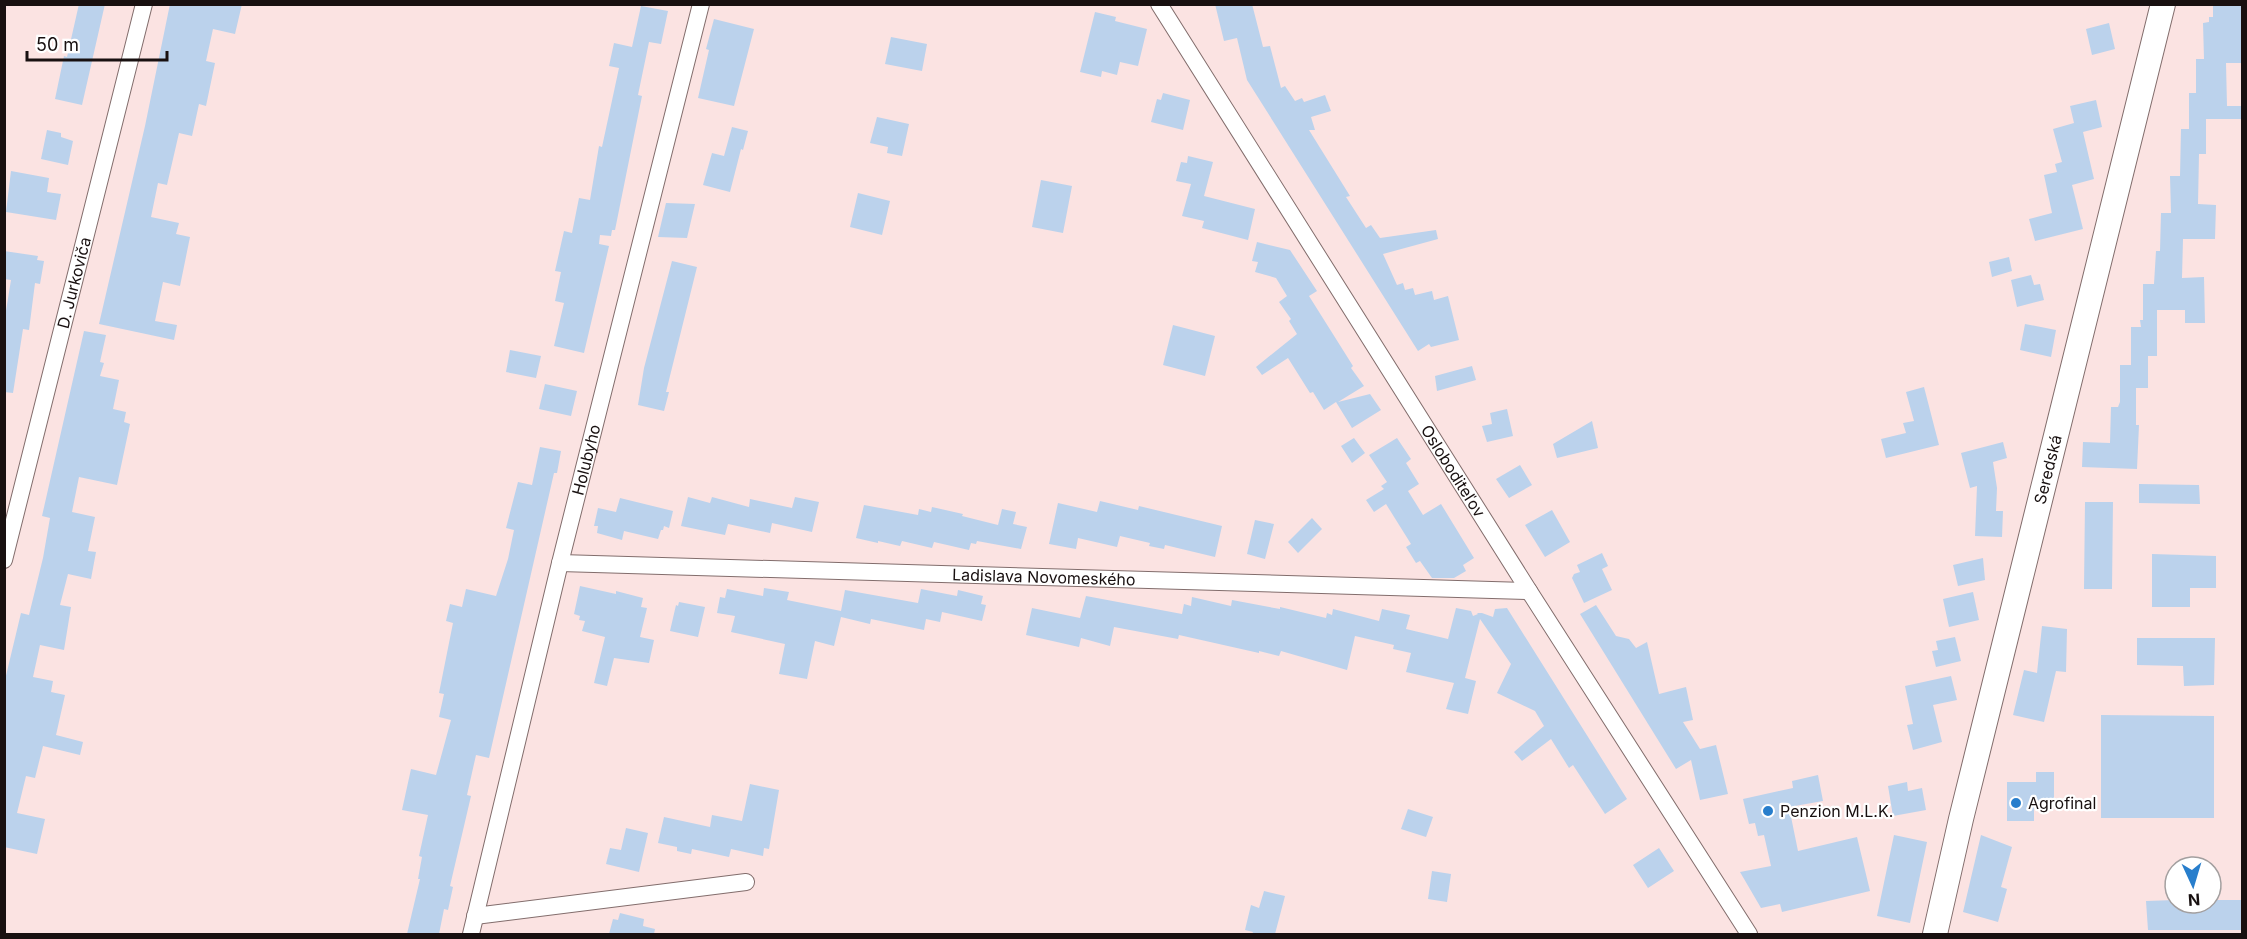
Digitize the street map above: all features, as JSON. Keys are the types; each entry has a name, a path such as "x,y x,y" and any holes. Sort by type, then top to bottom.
{"street":[{"name":"D. Jurkoviča","path":"4,560 144,4"},
{"name":"Holubyho","path":"471,934 560,562 702,4"},
{"name":"Osloboditeľov","path":"1160,4 1529,591 1749,934"},
{"name":"Seredská","path":"1935,934 1961,819 2163,4"},
{"name":"Ladislava Novomeského","path":"560,562 1529,591"},
{"path":"475,916 746,882"}],"building":[{"path":"79,4 105,4 82,105 55,99 64,56 67,57"},
{"path":"170,4 242,4 235,34 213,29 206,61 215,63 206,106 199,104 192,136 179,133 167,185 158,183 151,217 179,223 176,234 190,237 180,286 163,282 155,321 177,325 174,340 99,324 145,126"},
{"path":"1215,4 1252,4 1263,47 1270,46 1281,88 1285,86 1295,101 1302,98 1304,102 1325,95 1331,111 1311,117 1315,130 1309,130 1350,196 1346,197 1366,228 1371,225 1380,238 1436,230 1438,239 1383,254 1397,285 1403,283 1405,290 1413,288 1415,295 1432,291 1434,300 1448,296 1459,340 1431,347 1429,344 1418,351 1247,80 1237,38 1224,41"},
{"path":"2213,4 2242,4 2242,63 2226,63 2227,106 2242,106 2242,119 2206,119 2206,154 2199,154 2198,204 2216,205 2215,239 2183,239 2182,278 2204,277 2205,323 2185,323 2185,310 2157,310 2157,356 2148,356 2148,388 2136,388 2136,425 2139,425 2137,469 2082,467 2083,442 2110,443 2111,407 2118,407 2120,402 2120,365 2131,365 2131,327 2141,327 2140,320 2143,320 2143,284 2154,284 2156,251 2160,251 2161,213 2171,213 2170,176 2180,176 2181,129 2189,129 2189,93 2196,93 2196,59 2204,59 2203,23 2209,22 2209,17 2213,17"},
{"path":"641,6 668,11 661,44 649,42 638,95 642,96 615,230 612,230 611,236 600,235 599,244 609,246 584,353 554,346 564,303 555,301 561,272 555,271 564,231 572,233 579,198 590,200 599,146 602,147 619,68 609,66 614,43 632,47"},
{"path":"1095,12 1116,17 1115,21 1147,29 1138,66 1120,62 1117,75 1102,71 1101,77 1080,72"},
{"path":"714,19 754,29 734,106 698,98 709,50 706,49"},
{"path":"2109,23 2115,49 2092,55 2086,29"},
{"path":"891,37 927,44 922,71 885,64"},
{"path":"1163,93 1190,100 1183,130 1151,122 1157,99 1161,100"},
{"path":"2096,100 2102,127 2083,132 2094,179 2072,185 2083,229 2035,241 2029,219 2052,213 2044,175 2057,172 2055,164 2062,162 2053,129 2074,123 2070,106"},
{"path":"877,117 909,124 902,156 887,153 888,147 870,143"},
{"path":"732,127 748,131 730,192 703,185 712,153 724,156"},
{"path":"47,130 61,133 61,137 73,141 68,165 41,159"},
{"path":"1188,156 1213,162 1204,196 1255,209 1248,240 1202,228 1204,221 1182,216 1191,184 1176,181 1181,162 1187,163"},
{"path":"11,171 49,178 47,192 61,194 56,220 6,212"},
{"path":"1041,180 1072,186 1063,233 1032,227"},
{"path":"858,193 890,201 882,235 850,227"},
{"path":"666,203 695,204 687,238 658,237"},
{"path":"1257,242 1290,250 1317,291 1309,296 1364,386 1338,402 1370,394 1381,410 1352,428 1336,402 1324,410 1313,392 1310,393 1288,358 1262,375 1256,367 1297,334 1289,321 1291,319 1279,302 1287,296 1276,278 1255,272 1258,262 1252,261"},
{"path":"4,251 38,256 37,260 44,261 40,284 35,283 29,330 23,329 13,393 4,392 4,323 11,280 4,279"},
{"path":"2009,257 2012,271 1992,277 1989,262"},
{"path":"672,261 697,267 666,392 669,392 664,411 638,405 644,368"},
{"path":"2031,275 2034,285 2040,284 2044,300 2017,307 2011,280"},
{"path":"2025,324 2056,330 2051,357 2020,350"},
{"path":"1173,325 1215,336 1205,376 1163,365"},
{"path":"84,331 106,335 100,362 104,363 100,376 119,380 113,409 126,412 124,422 130,424 117,485 79,477 72,512 95,517 88,551 96,552 91,579 68,574 60,605 71,607 64,650 40,645 33,677 53,681 51,692 65,695 56,735 83,742 80,755 43,746 35,778 26,776 17,813 45,819 37,854 4,847 4,684 21,613 29,615 43,558 50,518 42,516"},
{"path":"510,350 541,356 536,378 506,372"},
{"path":"1472,366 1476,380 1437,391 1435,376"},
{"path":"545,384 577,391 571,416 539,409"},
{"path":"1924,387 1939,445 1886,458 1881,439 1906,433 1903,423 1914,421 1906,392"},
{"path":"1507,409 1513,436 1487,442 1482,426 1492,424 1490,413"},
{"path":"1592,421 1598,448 1557,458 1553,444"},
{"path":"1354,438 1365,453 1352,463 1341,446"},
{"path":"1397,438 1411,459 1406,463 1419,484 1408,491 1423,515 1441,504 1474,558 1463,565 1466,571 1454,578 1432,578 1420,561 1416,563 1406,547 1411,544 1386,504 1374,512 1366,500 1384,489 1381,486 1387,482 1369,455"},
{"path":"2003,442 2007,458 1993,462 1997,488 1996,511 2003,511 2002,537 1975,536 1977,486 1970,488 1961,453"},
{"path":"540,447 561,451 557,473 554,473 489,758 476,755 467,795 471,796 450,886 453,887 448,910 444,909 439,934 407,934 420,879 418,879 422,857 419,856 428,815 402,810 411,769 436,775 451,720 439,717 444,694 439,693 453,623 446,621 450,604 462,607 466,589 496,596 508,559 514,530 506,528 518,482 532,485"},
{"path":"1520,465 1532,485 1509,498 1496,479"},
{"path":"2139,484 2199,485 2200,504 2139,503"},
{"path":"688,497 710,503 712,497 749,507 750,499 792,508 795,497 819,502 812,532 772,523 770,533 728,524 725,535 681,526"},
{"path":"620,498 673,511 669,528 664,526 658,539 624,531 622,540 597,533 598,526 594,526 598,508 616,512"},
{"path":"1100,501 1138,510 1139,506 1222,526 1215,557 1165,545 1164,549 1149,546 1150,543 1120,536 1117,547 1078,538 1076,549 1049,544 1058,503 1097,512"},
{"path":"2085,502 2113,502 2112,589 2084,589"},
{"path":"864,505 918,515 919,509 931,512 932,507 998,525 1002,509 1016,512 1013,524 1027,527 1021,549 977,541 976,544 971,543 969,550 934,542 932,548 902,541 900,546 856,538"},
{"path":"1552,510 1570,542 1545,557 1525,525"},
{"path":"1312,518 1322,529 1298,553 1288,542"},
{"path":"1255,520 1274,524 1265,559 1247,554"},
{"path":"1602,553 1608,566 1602,569 1612,590 1584,603 1572,578 1574,574 1580,572 1577,565"},
{"path":"2152,554 2216,556 2216,588 2190,588 2190,607 2152,607"},
{"path":"1983,558 1985,580 1958,586 1953,565"},
{"path":"580,586 616,594 616,591 643,598 641,607 647,608 640,637 654,640 649,663 614,658 607,686 594,683 605,637 582,631 585,621 579,620 580,616 574,614"},
{"path":"764,588 789,592 787,600 841,611 845,590 918,603 921,589 957,596 958,590 983,596 981,604 986,605 982,621 942,612 940,622 926,619 924,630 871,619 870,624 841,617 834,646 815,641 807,679 779,674 785,644 731,632 735,616 717,613 720,597 725,598 727,589 763,596"},
{"path":"1973,592 1979,620 1949,627 1943,599"},
{"path":"1086,596 1182,614 1184,604 1191,606 1192,597 1231,606 1232,600 1280,609 1280,607 1326,618 1327,613 1332,615 1333,609 1379,621 1382,609 1410,615 1406,629 1448,639 1456,608 1471,611 1473,616 1482,613 1493,617 1495,609 1507,608 1627,799 1605,814 1573,765 1569,768 1551,739 1522,761 1514,752 1544,726 1535,711 1497,693 1511,664 1480,619 1465,678 1476,681 1468,714 1446,709 1454,683 1406,672 1411,653 1393,649 1394,645 1355,636 1347,670 1281,651 1279,656 1179,635 1178,639 1114,627 1110,646 1081,638 1079,647 1026,635 1032,608 1080,618"},
{"path":"679,602 705,607 698,637 670,631 676,605 678,606"},
{"path":"1596,605 1616,636 1629,639 1636,648 1647,642 1659,694 1686,687 1693,720 1683,722 1700,749 1716,745 1728,794 1700,800 1691,760 1676,769 1580,614"},
{"path":"2042,626 2067,629 2066,672 2056,671 2044,722 2013,715 2024,670 2037,673"},
{"path":"1955,637 1961,661 1936,667 1932,651 1938,650 1936,641"},
{"path":"2137,638 2215,638 2214,685 2184,686 2183,666 2137,665"},
{"path":"1951,676 1957,700 1933,705 1942,742 1913,750 1907,725 1913,724 1905,686"},
{"path":"2101,715 2214,716 2214,818 2101,818"},
{"path":"2036,772 2054,772 2054,802 2034,802 2034,821 2007,821 2007,782 2036,782"},
{"path":"1818,775 1823,801 1789,807 1798,851 1857,837 1870,891 1782,912 1780,904 1761,908 1740,872 1771,866 1764,835 1758,836 1755,823 1749,824 1743,799 1793,788 1792,781"},
{"path":"1907,782 1908,791 1922,788 1926,810 1893,816 1888,786"},
{"path":"750,784 779,790 769,849 764,848 763,856 731,849 729,857 692,849 691,854 677,851 677,847 658,843 664,817 710,827 712,815 742,821"},
{"path":"1408,809 1433,817 1426,837 1401,829"},
{"path":"626,828 648,833 639,872 606,864 610,848 621,850"},
{"path":"1894,835 1927,842 1910,923 1877,916"},
{"path":"1981,835 2012,847 2001,887 2007,889 1998,922 1963,912"},
{"path":"1659,848 1674,871 1648,888 1633,865"},
{"path":"1432,871 1451,874 1447,902 1428,899"},
{"path":"1264,891 1285,896 1275,934 1252,934 1253,932 1245,930 1251,905 1259,908"},
{"path":"2163,900 2163,915 2223,915 2223,900 2242,900 2242,930 2148,930 2146,901"},
{"path":"620,913 644,919 643,926 655,929 654,934 609,934 613,919 618,920"}],"place":[{"name":"Agrofinal","path":"2016,803"},
{"name":"Penzion M.L.K.","path":"1768,811"}]}
